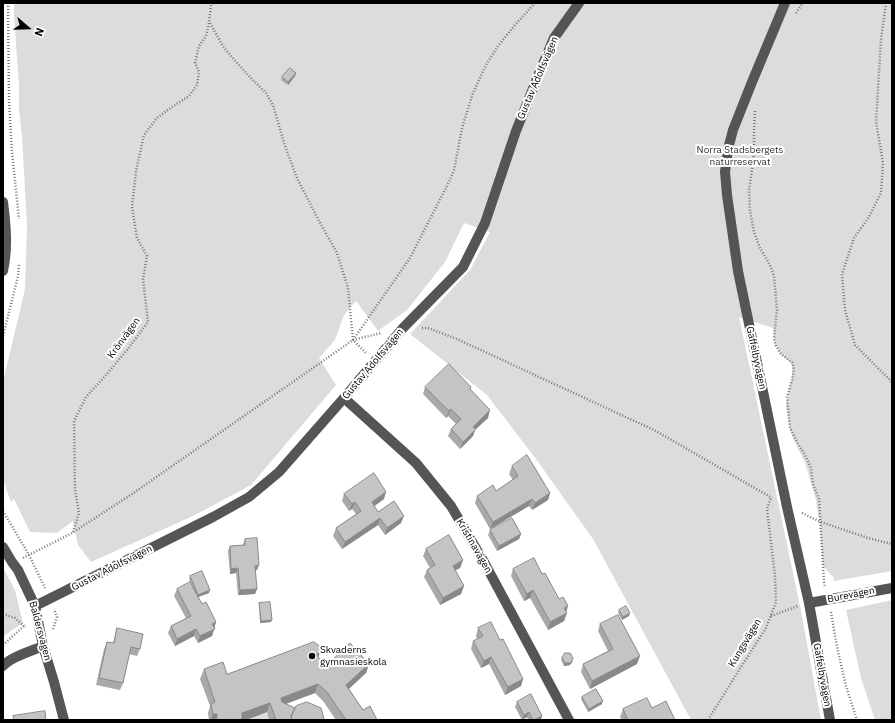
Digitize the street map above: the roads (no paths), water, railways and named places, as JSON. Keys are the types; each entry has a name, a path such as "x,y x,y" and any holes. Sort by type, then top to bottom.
{"street":[{"name":"Gustav Adolfsvägen","path":"35,606 50,600 213,517 249,497 279,472 403,328 463,267 484,223 516,131 554,38 579,3"},
{"name":"Gaffelbyvägen","path":"785,3 733,130 728,149 725,172 738,271 787,507 810,603 830,720"},
{"path":"3,202 6,248 6,258 3,272"},
{"name":"Kristinavägen","path":"344,398 416,463 451,506 484,562 568,720"},
{"name":"Baldersvägen","path":"3,546 18,570 35,606 43,646 64,720"},
{"name":"Burevägen","path":"810,603 892,588"},
{"path":"3,666 5,663 16,657 43,646"}],"place":[{"name":"Skvaderns gymnasieskola","path":"312,656"}],"park label":[{"name":"Norra Stadsbergets naturreservat","path":"740,156"}]}
